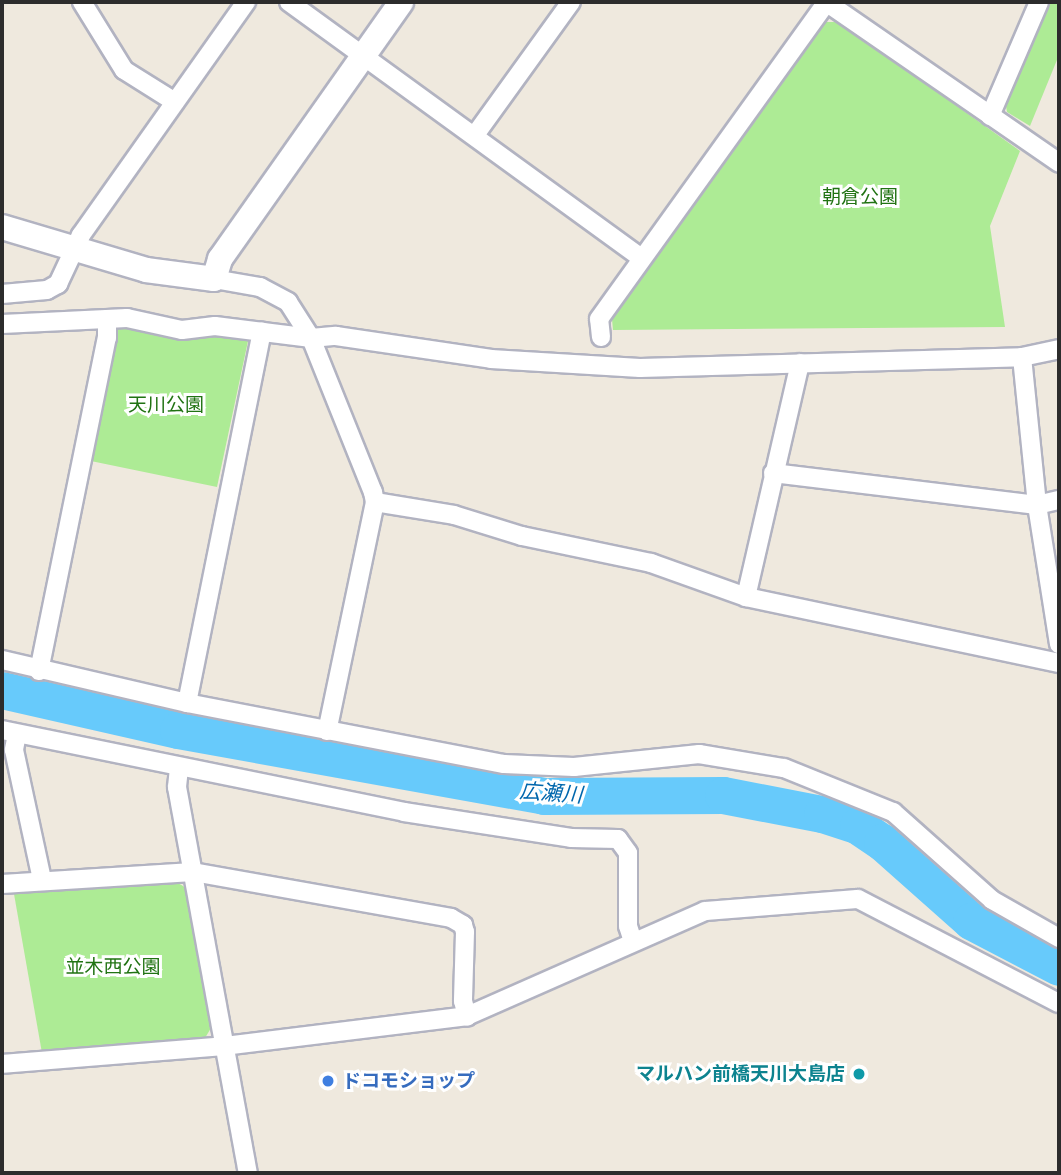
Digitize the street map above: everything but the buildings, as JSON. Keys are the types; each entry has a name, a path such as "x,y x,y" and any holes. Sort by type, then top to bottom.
{"street":[{"path":"82,2 124,70 175,102"},
{"path":"2,294 54,287 71,249 246,2"},
{"path":"289,2 642,258"},
{"path":"214,279 219,259 401,2"},
{"path":"475,135 571,2"},
{"path":"601,337 599,319 827,2 1059,163"},
{"path":"990,116 1039,2"},
{"path":"2,227 146,270 214,279 275,292 288,302 311,338 374,502 327,732"},
{"path":"39,671 107,338 107,319"},
{"path":"2,324 142,320 182,330 215,326 311,338 336,335 491,359 640,368 1022,357 1059,349"},
{"path":"187,703 262,332"},
{"path":"1022,357 1038,505 1059,644"},
{"path":"746,597 800,363"},
{"path":"773,473 1038,505 1059,500"},
{"path":"374,502 454,515 522,536 651,563 746,597 1059,663"},
{"path":"2,660 39,671 327,732 526,766 574,767 699,754 784,768 884,807 992,900 1059,938"},
{"path":"42,880 9,732 179,768 507,829 618,839 628,853 628,926 633,941"},
{"path":"179,768 177,787 248,1173"},
{"path":"2,884 193,872 458,921 465,932 463,1000 467,1016"},
{"path":"2,1064 225,1046 467,1016 633,941 716,908 858,899 1059,1003"}],"green space":[{"path":"1044,2 1059,2 1059,55 1030,126 1007,112 1005,101"},
{"name":"朝倉公園","path":"825,22 839,22 1020,151 990,226 1005,327 613,330 612,319"},
{"name":"天川公園","path":"123,324 176,338 241,334 248,341 217,487 86,460 111,331"},
{"name":"並木西公園","path":"175,881 186,888 211,1028 205,1038 42,1053 14,894"}],"waterway":[{"name":"広瀬川","path":"2,690 178,730 544,796 723,795 822,814 858,826 882,842 971,921 1059,967"}],"place":[{"name":"マルハン前橋天川大島店","path":"859,1074"},
{"name":"ドコモショップ","path":"328,1081"}]}
